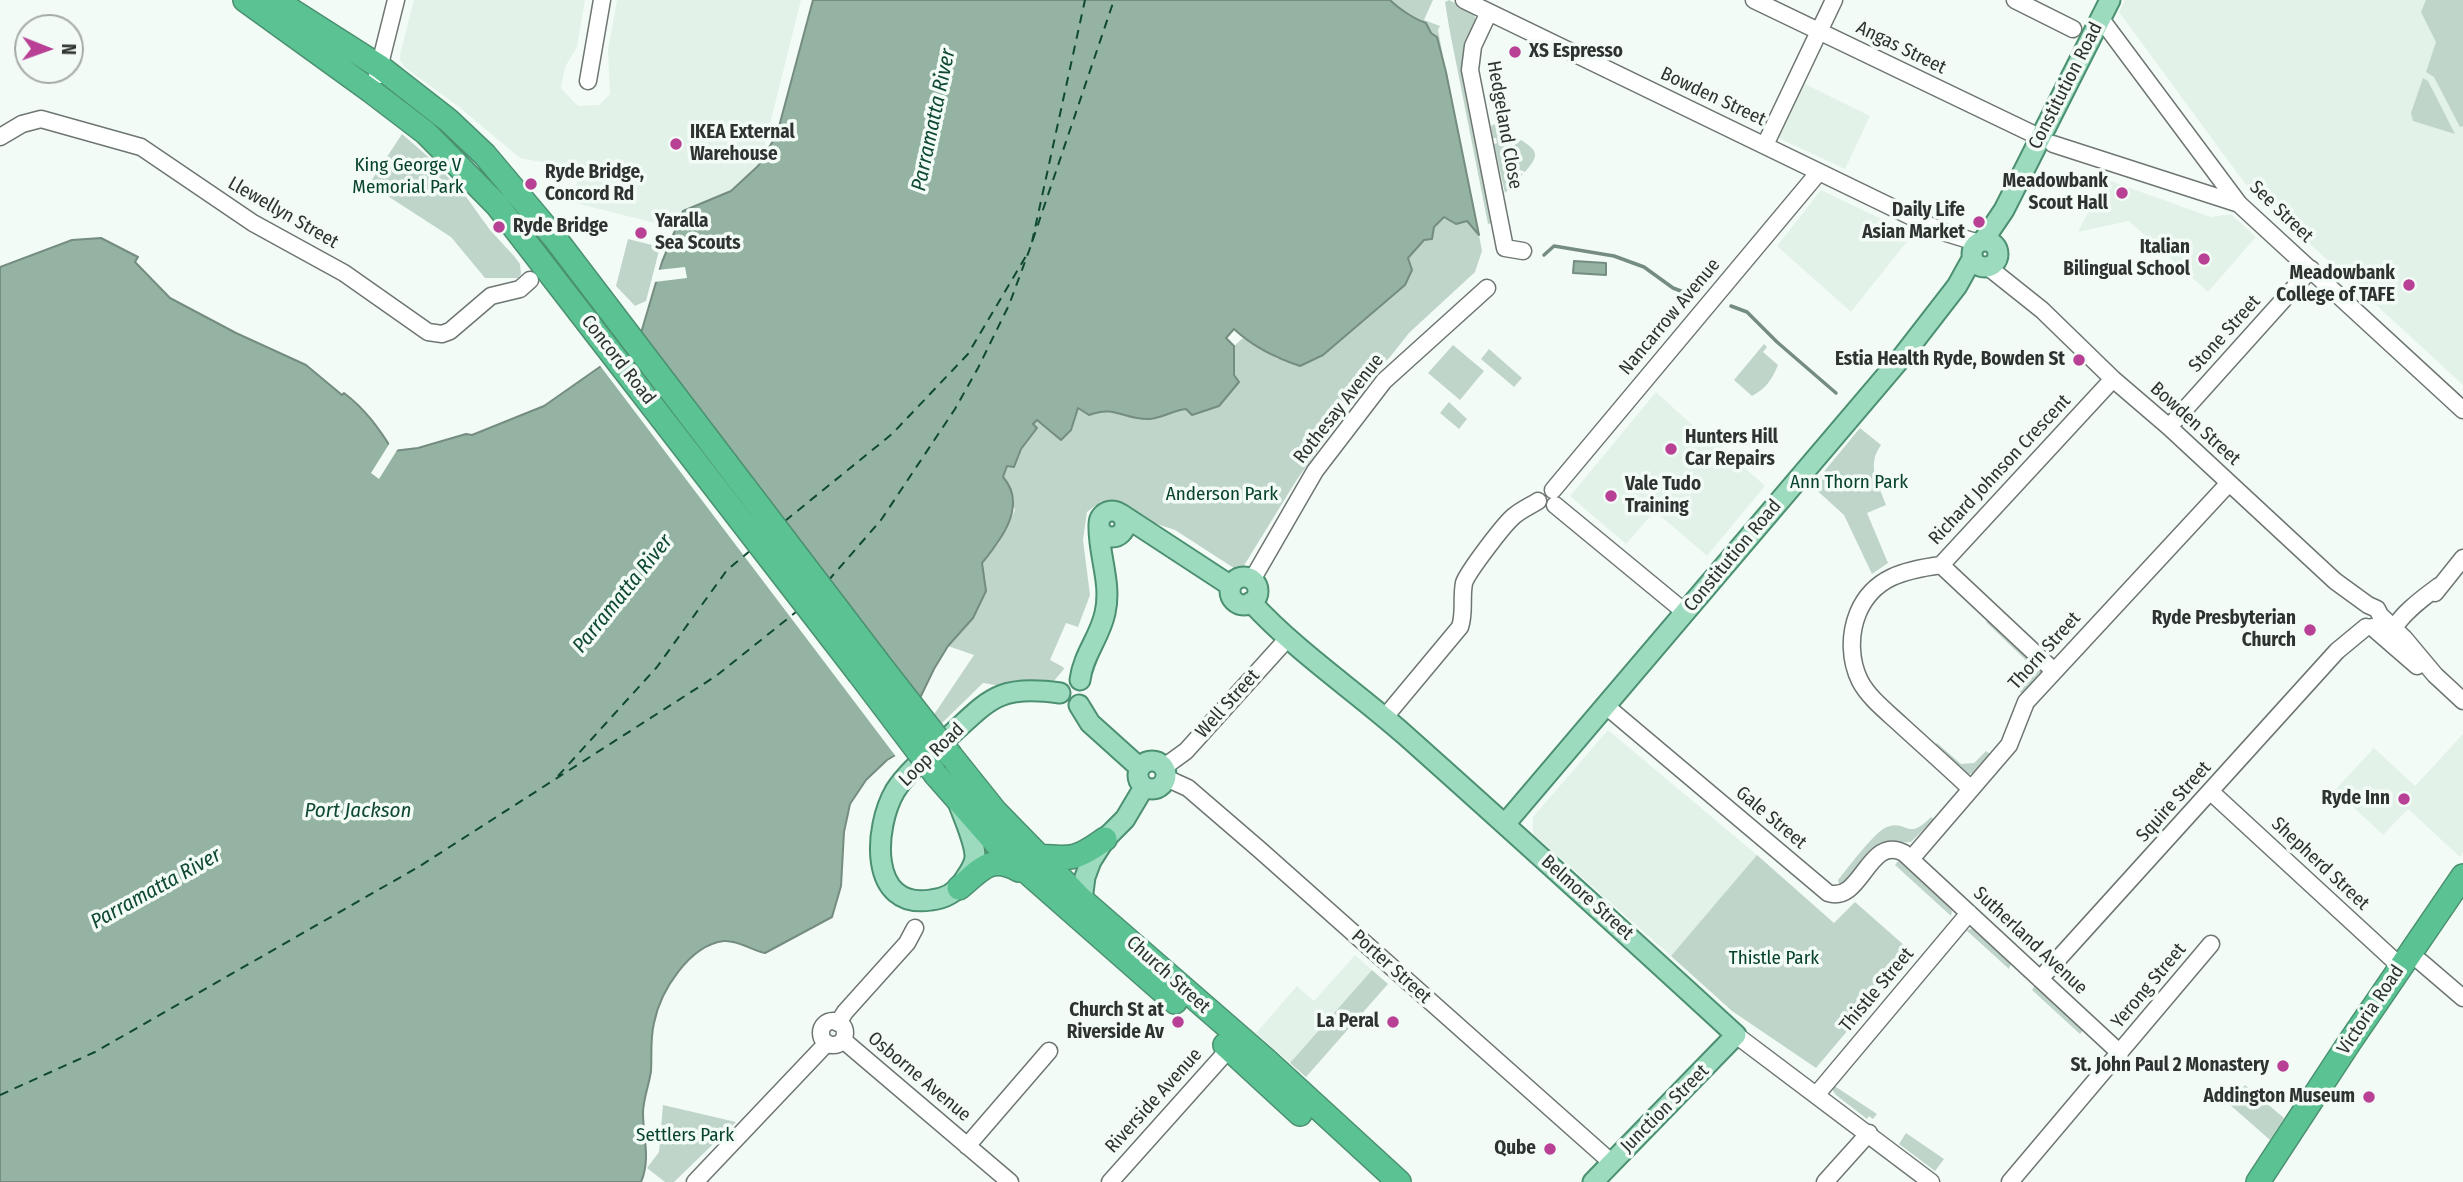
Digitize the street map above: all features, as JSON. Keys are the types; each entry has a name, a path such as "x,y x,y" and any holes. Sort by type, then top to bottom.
{"highway":[{"name":"Concord Road","path":"244,0 426,134 497,205 535,270 608,328 951,756"},
{"name":"Concord Road","path":"275,0 380,67 448,120 485,155 554,237 608,328 936,775"},
{"name":"Church Street","path":"951,756 995,811 1032,865 1375,1182"},
{"name":"Church Street","path":"936,775 981,828 1082,900 1266,1060 1399,1182"},
{"path":"959,888 995,862 1032,865 1074,858 1105,839"},
{"name":"Victoria Road","path":"2276,1182 2463,876"},
{"name":"Victoria Road","path":"2258,1182 2411,964 2463,900"}],"main road":[{"name":"Constitution Road","path":"1505,824 1902,357 1983,254 2110,0"},
{"path":"1080,680 1066,681 1060,693 1064,702 1070,706 1079,705 1085,700 1087,691 1080,680 1085,656 1101,627 1106,611 1107,587 1099,524 1104,513 1112,510 1120,527"},
{"path":"1120,527 1150,534 1230,586"},
{"path":"1104,562 1120,527"},
{"path":"1240,578 1252,580 1257,591 1251,603 1243,605 1235,602 1230,595 1230,586 1240,578"},
{"name":"Belmore Street","path":"1251,603 1288,638 1385,717 1736,1035"},
{"name":"Loop Road","path":"959,888 939,899 915,901 900,894 888,880 881,862 880,840 884,818 894,794 899,785 933,751 995,697 1017,690 1060,693"},
{"path":"1079,705 1090,723 1142,777 1150,790 1163,784 1165,773"},
{"path":"1082,900 1088,868 1105,839 1125,819 1142,777"},
{"path":"958,801 975,853 973,864 959,888"},
{"name":"Junction Street","path":"1593,1182 1736,1035"}],"street":[{"path":"371,91 380,67 396,0"},
{"path":"588,81 602,0"},
{"name":"Bowden Street","path":"1464,0 1943,232 1983,254 2113,379 2169,427 2335,581 2417,666 2430,673"},
{"name":"Angas Street","path":"1754,0 2031,133"},
{"path":"1765,145 1834,0"},
{"path":"2015,0 2074,29"},
{"name":"Hedgeland Close","path":"1489,12 1473,46 1469,70 1500,255 1523,251"},
{"name":"See Street","path":"2101,19 2239,204 2463,410"},
{"name":"Llewellyn Street","path":"0,137 22,124 41,119 141,147 253,223 344,272 428,332 442,334 450,331 491,296 520,289 535,270"},
{"path":"2053,144 2239,204"},
{"name":"Nancarrow Avenue","path":"1554,497 1819,172"},
{"name":"Stone Street","path":"2169,427 2311,269"},
{"name":"Rothesay Avenue","path":"1252,580 1315,471 1384,381 1487,288"},
{"name":"Richard Johnson Crescent","path":"1971,789 1867,691 1855,669 1853,657 1856,618 1877,586 1900,572 1941,565 2113,379"},
{"name":"Thorn Street","path":"1911,859 2010,745 2026,702 2229,483"},
{"path":"1385,717 1460,627 1465,613 1465,580 1470,571 1513,516 1538,501 1545,508 1554,497 1686,613"},
{"path":"2399,633 2463,558"},
{"path":"1941,565 2054,671"},
{"name":"Bowden Street","path":"2367,617 2399,633 2430,673 2463,701"},
{"name":"Squire Street","path":"2040,979 2367,617"},
{"name":"Well Street","path":"1165,773 1288,638"},
{"name":"Gale Street","path":"1606,706 1828,892 1836,895 1849,890 1878,854 1886,850 1900,850 1911,859"},
{"name":"Porter Street","path":"1165,773 1188,788 1232,826 1611,1162"},
{"name":"Shepherd Street","path":"2211,792 2411,964 2463,998"},
{"name":"Sutherland Avenue","path":"1911,859 2120,1053"},
{"name":"Thistle Street","path":"1817,1094 1969,913"},
{"path":"838,1023 907,943 915,928"},
{"name":"Yerong Street","path":"2010,1182 2211,944"},
{"path":"830,1022 838,1023 845,1031 843,1040 834,1044 827,1043 819,1035 821,1028 830,1022"},
{"name":"Belmore Street","path":"1736,1035 1931,1182"},
{"name":"Osborne Avenue","path":"843,1040 1010,1182"},
{"path":"695,1182 827,1043"},
{"name":"Riverside Avenue","path":"1110,1182 1229,1049"},
{"name":"Osborne Avenue","path":"967,1146 1049,1051"},
{"path":"1825,1182 1869,1133"}],"shaded area":[{"path":"414,0 585,0 577,47 565,67 561,88 578,106 599,105 610,94 608,49 617,0 801,0 760,164 731,191 683,211 663,225 575,203 578,169 520,158 459,107 404,67 400,55"},
{"name":"Meadowbank College of TAFE","path":"2125,0 2463,0 2463,385 2246,185 2119,12"},
{"path":"1801,82 1870,116 1845,169 1774,136"},
{"name":"Italian Bilingual School","path":"2105,179 2211,217 2231,214 2256,237 2208,292 2129,221 2078,232"},
{"path":"1821,190 1913,234 1851,312 1777,246"},
{"path":"1656,392 1765,486 1707,556 1655,511 1626,544 1570,496"},
{"path":"1608,730 1757,855 1671,956 1533,834 1533,817"},
{"name":"Ryde Inn","path":"2463,734 2463,852 2460,857 2408,809 2383,835 2335,790 2374,748 2415,786"},
{"path":"1355,955 1372,970 1290,1063 1256,1033 1297,986 1314,1001"}],"green space":[{"path":"1365,0 1433,0 1424,20 1440,26 1438,30 1446,72"},
{"path":"1449,0 1473,12 1476,20 1464,53 1463,67 1492,223 1488,224 1449,27 1445,2"},
{"path":"2426,0 2463,0 2463,126 2460,127 2434,77 2426,72 2436,42 2421,12"},
{"path":"2423,78 2428,81 2455,134 2413,121 2411,113"},
{"path":"1495,124 1518,138 1509,148 1507,155 1511,169 1523,174 1505,193 1494,144 1497,143 1496,138 1493,138 1491,126"},
{"name":"King George V Memorial Park","path":"402,134 432,160 467,198 490,230 514,256 520,264 521,274 518,278 485,278 451,237 369,184"},
{"path":"1521,140 1531,147 1535,154 1533,162 1525,172 1515,168 1511,159 1511,148"},
{"name":"Anderson Park","path":"1444,217 1456,224 1467,221 1479,235 1482,251 1475,272 1409,333 1355,393 1334,407 1343,414 1296,481 1240,572 1175,530 1136,517 1121,501 1102,501 1087,512 1083,540 1090,595 1078,627 1066,623 1050,660 1064,669 1053,682 1046,684 983,683 940,725 933,716 974,655 948,646 973,618 986,591 982,563 999,543 1015,510 1003,478 1007,465 1014,466 1021,449 1037,428 1033,424 1037,420 1071,430 1078,408 1103,409 1128,417 1152,419 1178,409 1186,409 1234,375 1234,346 1243,338 1278,359 1351,332 1405,285 1407,258"},
{"path":"628,239 660,247 646,301 635,306 616,286"},
{"path":"1764,344 1767,347 1763,352 1778,365 1768,383 1752,396 1734,380"},
{"path":"1453,345 1484,371 1460,400 1428,373"},
{"path":"1489,349 1522,378 1514,387 1481,359"},
{"path":"1449,402 1467,419 1459,429 1440,413"},
{"name":"Ann Thorn Park","path":"1860,428 1881,445 1874,460 1874,467 1886,505 1867,513 1888,563 1872,574 1844,515 1812,486"},
{"path":"1990,618 2043,668 2043,673 2022,696 2019,689 2030,677 2032,666 1986,622"},
{"path":"1937,743 1961,764 1974,763 1986,751 1990,754 1974,773 1965,775 1933,747"},
{"path":"1931,817 1934,819 1911,842 1881,844 1847,880 1839,884 1838,880 1848,867 1882,830 1894,825 1917,828"},
{"name":"Thistle Park","path":"1757,855 1834,923 1855,902 1913,953 1816,1068 1732,1011 1671,956"},
{"path":"1899,860 1948,906 1952,911 1951,916 1895,865"},
{"path":"1971,929 2011,963 2009,969 1966,930"},
{"path":"1372,970 1388,984 1306,1077 1290,1063"},
{"path":"2035,985 2084,1029 2080,1034 2032,990"},
{"path":"1833,1085 1877,1114 1873,1119 1869,1116 1867,1119 1836,1095"},
{"path":"2245,1085 2284,1118 2270,1140 2229,1104"},
{"name":"Settlers Park","path":"663,1105 736,1122 674,1182 665,1182 647,1168 659,1152"},
{"path":"1906,1133 1944,1159 1935,1171 1899,1144"}],"water":[{"name":"Port Jackson","path":"813,0 1390,0 1406,13 1426,23 1431,33 1437,37 1479,235 1467,221 1456,224 1444,217 1434,227 1432,239 1424,240 1408,258 1412,270 1405,285 1323,355 1300,366 1265,351 1234,329 1226,338 1234,346 1234,375 1239,382 1219,406 1192,415 1186,409 1148,419 1106,411 1089,415 1078,408 1071,430 1061,440 1037,420 1033,424 1037,428 1021,449 1014,467 1007,466 1003,477 1013,499 1012,510 1004,533 982,563 986,591 973,618 948,646 934,669 920,698 910,737 899,753 887,760 866,780 850,804 844,832 841,886 832,917 765,953 729,941 711,944 688,961 670,984 657,1011 653,1029 651,1071 643,1108 646,1165 641,1182 0,1182 0,267 72,240 101,238 138,257 135,262 170,298 236,333 306,365 359,406 393,451 418,448 466,434 472,435 544,406 624,350 641,333 662,262 683,211 731,191 758,166 777,134"},
{"path":"1574,261 1606,263 1606,275 1573,273"}],"pier":[{"path":"685,267 687,278 654,282 657,270"},
{"path":"620,348 913,739 897,758 598,363"},
{"path":"391,441 395,448 399,447 379,479 371,473"}],"waterway":[{"path":"1544,255 1554,246 1614,256 1644,267 1673,288 1694,296"},
{"path":"1731,306 1747,312 1836,393"}],"ferry route":[{"path":"1032,242 1085,0"},
{"path":"828,581 881,520 955,409 978,368 1009,305 1029,251 1114,0"},
{"path":"785,521 892,434 968,354 1026,256"},
{"path":"558,776 657,667 727,570 751,550"},
{"path":"0,1095 95,1052 420,866 716,676 796,612"}],"place":[{"name":"XS Espresso","path":"1515,52"},
{"name":"IKEA External Warehouse","path":"676,144"},
{"name":"Ryde Bridge, Concord Rd","path":"531,184"},
{"name":"Meadowbank Scout Hall","path":"2122,193"},
{"name":"Daily Life Asian Market","path":"1979,222"},
{"name":"Ryde Bridge","path":"499,227"},
{"name":"Yaralla Sea Scouts","path":"641,233"},
{"name":"Italian Bilingual School","path":"2204,259"},
{"name":"Meadowbank College of TAFE","path":"2409,285"},
{"name":"Estia Health Ryde, Bowden St","path":"2079,360"},
{"name":"Hunters Hill Car Repairs","path":"1671,449"},
{"name":"Vale Tudo Training","path":"1611,496"},
{"name":"Ryde Presbyterian Church","path":"2310,630"},
{"name":"Ryde Inn","path":"2404,799"},
{"name":"Church St at Riverside Av","path":"1178,1022"},
{"name":"La Peral","path":"1393,1022"},
{"name":"St. John Paul 2 Monastery","path":"2283,1066"},
{"name":"Addington Museum","path":"2369,1097"},
{"name":"Qube","path":"1550,1149"}],"water label":[{"name":"Parramatta River","path":"934,120"},
{"name":"Parramatta River","path":"623,594"},
{"name":"Parramatta River","path":"156,889"}]}
